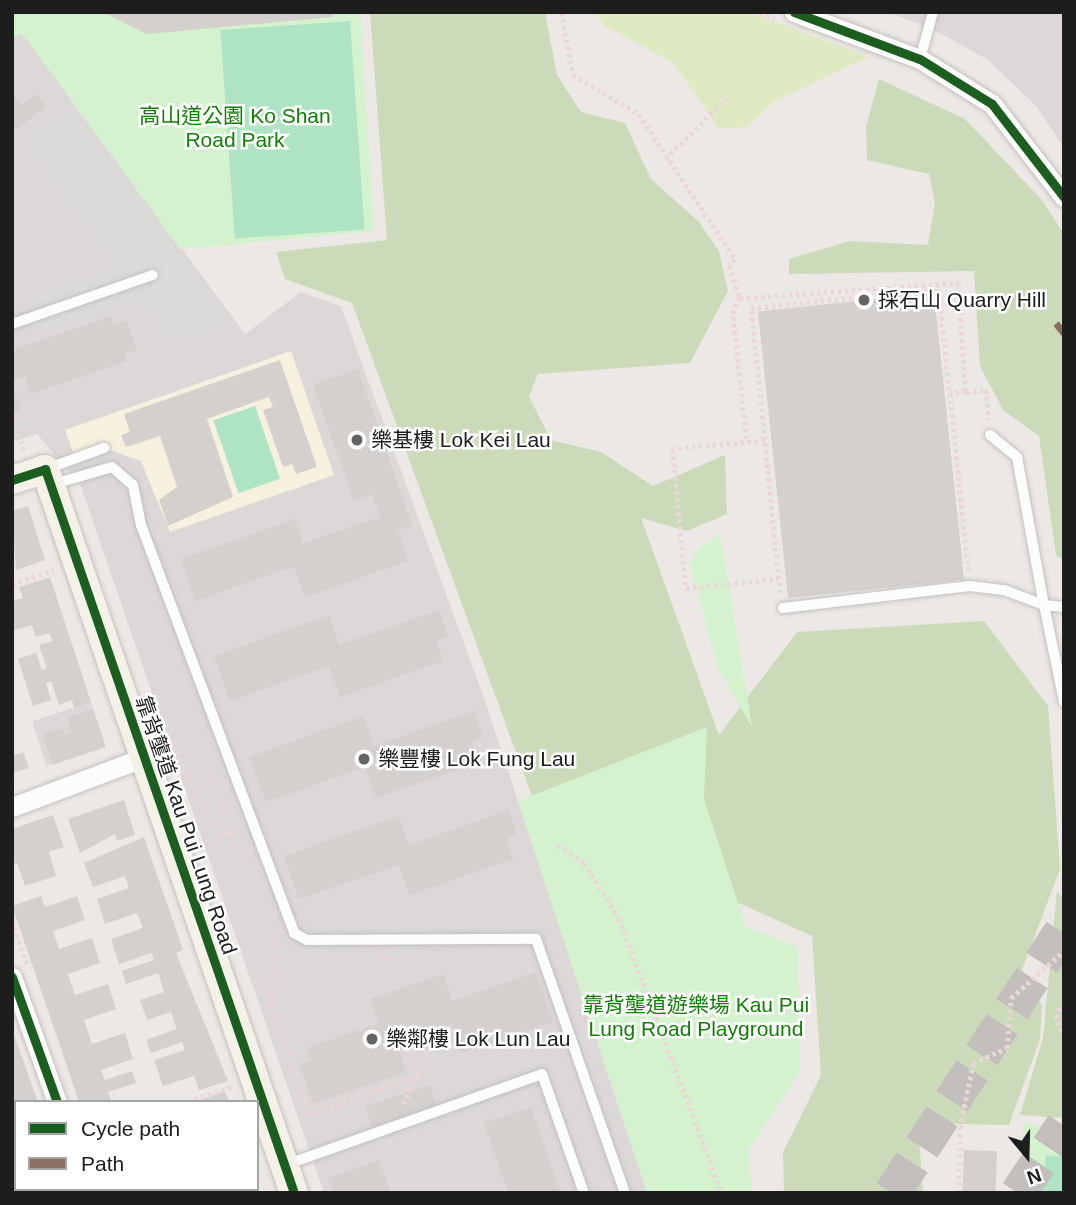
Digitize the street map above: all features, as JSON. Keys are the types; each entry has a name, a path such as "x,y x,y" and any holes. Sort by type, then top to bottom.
{"street":[{"path":"790,17 920,59 992,104 1064,197"},
{"path":"12,480 41,470"},
{"name":"靠背壟道 Kau Pui Lung Road","path":"41,470 145,757 294,1193"},
{"path":"12,807 145,757"},
{"path":"12,977 56,1100"}],"lane":[{"path":"920,59 933,12"},
{"path":"12,324 153,275"},
{"path":"990,435 1017,457 1064,702"},
{"path":"41,470 104,448"},
{"path":"41,470 112,467 133,485 141,525 294,933 307,940 536,939 625,1193"},
{"path":"783,608 971,586 1044,605 1064,607"},
{"path":"284,1165 542,1074 584,1193"}],"path":[{"path":"562,12 573,75 639,114 665,159 735,259 729,266 740,298 733,310 747,443"},
{"path":"760,12 790,17"},
{"path":"665,159 730,94"},
{"path":"740,298 958,283 966,392"},
{"path":"783,608 751,308 939,289 971,586"},
{"path":"950,393 986,390 990,435"},
{"path":"12,414 41,470"},
{"path":"765,441 673,449 686,588 778,579"},
{"path":"12,584 55,569 59,582"},
{"path":"152,723 160,720 218,836 229,830"},
{"path":"558,845 584,863 619,918 722,1193"},
{"path":"278,935 270,999 310,1114 418,1075"},
{"path":"958,1193 960,1128 973,1063 1007,1048 1011,998 1064,951"},
{"path":"1064,1002 1056,1015 1064,1037"},
{"path":"402,1104 418,1075 407,1040"},
{"path":"230,1073 238,1094"},
{"path":"194,1100 235,1086"}],"shaded area":[{"path":"886,12 1064,12 1064,148 1037,107 988,60 929,27"},
{"path":"21,32 245,334 301,292 341,306 485,701 647,1193 324,1193 80,484 37,434 12,442 12,39"},
{"path":"71,108 230,322 173,341 141,299 38,335 25,299 117,267 25,142"},
{"path":"291,351 334,475 170,532 141,461 108,449 76,460 65,430"},
{"path":"91,702 106,747 47,766 32,721"}],"green space":[{"name":"高山道公園 Ko Shan Road Park","path":"12,12 360,12 374,231 180,249 22,33 12,39"},
{"path":"370,12 545,12 557,75 581,112 625,123 651,179 698,221 719,251 728,291 690,363 538,374 529,397 551,440 601,452 653,486 725,455 727,514 687,531 641,518 719,735 797,632 984,621 1048,706 1060,869 1022,970 1042,1005 1040,1039 1009,1125 918,1123 923,1193 784,1193 783,1152 821,1075 812,936 739,903 641,935 537,810 352,303 285,279 276,252 387,240"},
{"path":"595,12 749,12 868,57 773,102 747,127 718,128 674,63 605,26"},
{"path":"350,21 365,229 235,239 220,30"},
{"path":"879,79 965,119 1042,200 1064,234 1064,560 1056,555 1039,436 1003,410 980,366 974,271 789,274 789,259 850,241 928,245 935,203 929,174 867,160 866,127"},
{"path":"255,406 280,479 238,493 213,420"},
{"path":"720,534 752,727 718,669 690,564 698,549"},
{"name":"靠背壟道遊樂場 Kau Pui Lung Road Playground","path":"707,727 704,799 746,927 798,947 800,1071 748,1151 752,1193 647,1193 518,801"},
{"path":"1057,891 1064,900 1064,1118 1020,1115 1043,1038"},
{"path":"1024,1124 1064,1128 1064,1193 1017,1193"},
{"path":"1046,1155 1064,1157 1064,1193 1043,1193"}],"building":[{"path":"103,12 333,12 333,17 147,34"},
{"path":"12,92 22,105 37,94 46,107 12,132"},
{"path":"934,293 964,579 788,598 758,312"},
{"path":"111,316 114,325 126,321 137,350 124,354 127,361 31,394 25,377 12,381 12,350"},
{"path":"280,360 317,467 296,474 292,464 283,467 263,410 273,407 269,397 207,419 233,497 168,526 159,500 177,487 160,436 126,447 121,435 130,432 124,414"},
{"name":"樂基樓 Lok Kei Lau","path":"358,369 412,525 398,530 408,561 305,597 294,566 195,601 181,559 295,519 303,543 380,517 372,494 354,501 313,385"},
{"path":"12,386 22,411 12,414"},
{"path":"28,506 45,560 16,570 12,511"},
{"path":"50,577 91,702 74,708 72,700 59,705 51,681 46,683 51,700 33,706 18,659 36,653 42,670 47,668 39,645 52,641 50,633 36,637 32,625 12,631 12,601 23,598 19,587"},
{"path":"439,610 448,636 436,640 443,661 340,697 329,666 230,701 214,656 329,615 339,645"},
{"path":"93,709 106,747 52,765 42,734 63,728 65,735 72,732 67,718"},
{"name":"樂豐樓 Lok Fung Lau","path":"474,711 483,737 472,741 479,762 376,798 365,767 266,802 249,757 364,716 374,746"},
{"path":"23,752 29,768 12,773 12,756"},
{"path":"124,800 135,835 117,841 115,834 80,853 68,819"},
{"path":"509,810 517,834 506,838 513,859 410,895 399,865 299,899 284,856 398,816 409,845"},
{"path":"53,815 64,847 49,852 56,876 25,886 17,863 12,864 12,829"},
{"path":"144,837 183,950 176,953 228,1081 199,1090 194,1076 163,1086 154,1060 185,1050 182,1042 151,1053 146,1040 177,1029 171,1012 147,1020 140,1000 164,992 158,973 126,984 122,971 154,960 151,953 119,964 111,939 143,928 137,913 105,924 97,899 129,888 125,876 93,887 84,863"},
{"path":"41,896 45,907 77,896 85,920 53,931 59,949 92,938 100,963 68,974 75,995 108,984 116,1009 84,1020 92,1044 125,1033 133,1059 101,1070 105,1080 132,1071 136,1083 108,1092 111,1100 78,1100 12,906"},
{"name":"樂鄰樓 Lok Lun Lau","path":"536,972 553,1022 461,1053 451,1025 434,1031 439,1046 419,1053 414,1038 397,1044 406,1072 313,1104 299,1064 311,1060 307,1048 379,1023 370,999 443,974 452,1001"},
{"path":"12,1029 37,1100 14,1100 12,1146"},
{"path":"430,1085 437,1106 372,1127 365,1106"},
{"path":"225,1091 228,1100 199,1100"},
{"path":"531,1107 561,1193 508,1193 484,1123"},
{"path":"964,1150 997,1151 996,1193 962,1193"},
{"path":"379,1160 391,1193 333,1193 328,1178"},
{"path":"14,1186 14,1191 70,1193 12,1193"},
{"path":"119,1191 184,1191 184,1193"}],"tunnel":[{"path":"892,1193 1064,928"},
{"path":"1018,1193 1064,1125"}],"marked path":[{"path":"1056,323 1064,333"}],"cycle path":[{"path":"794,12 920,59 992,104 1064,197"},
{"path":"12,480 45,469 294,1193"},
{"path":"12,977 56,1100"}],"place":[{"name":"採石山 Quarry Hill","path":"864,300"},
{"name":"樂基樓 Lok Kei Lau","path":"357,440"},
{"name":"樂豐樓 Lok Fung Lau","path":"364,759"},
{"name":"樂鄰樓 Lok Lun Lau","path":"372,1039"}]}
